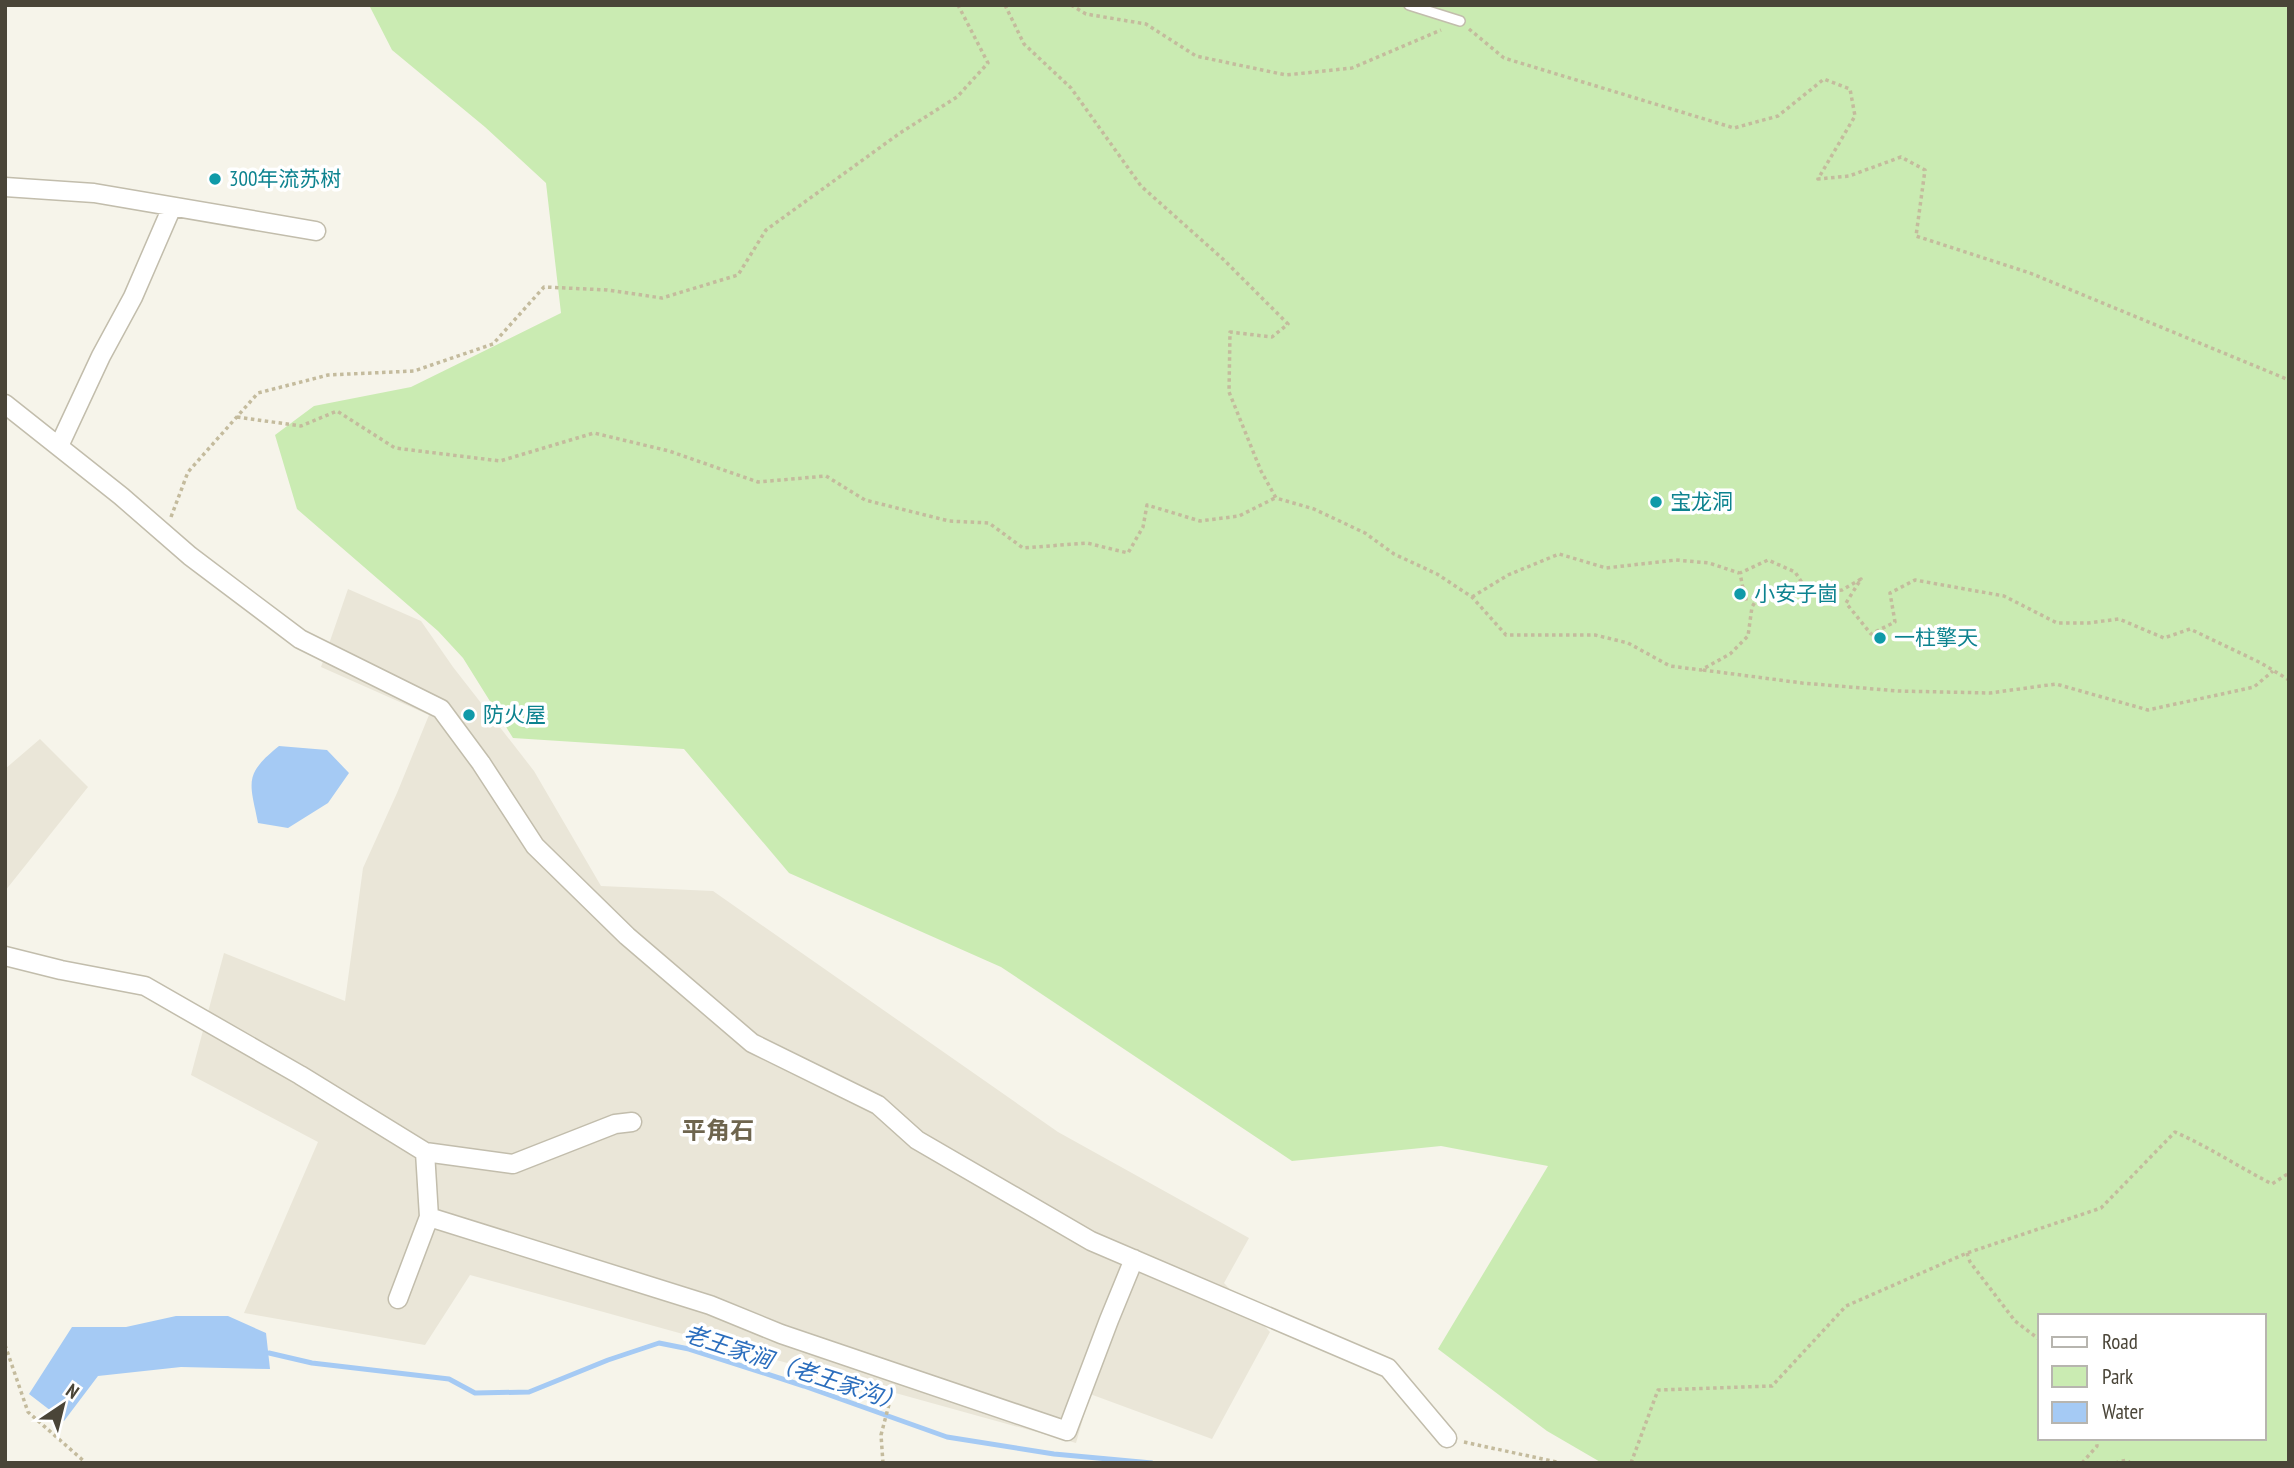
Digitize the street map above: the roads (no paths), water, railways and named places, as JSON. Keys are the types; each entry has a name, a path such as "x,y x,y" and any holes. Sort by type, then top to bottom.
{"street":[{"path":"5,187 94,193 316,231"},
{"path":"59,446 101,356 133,298 172,207"},
{"path":"5,404 190,556 300,639 441,709 481,763 535,846 627,936 752,1043 878,1105 917,1140 1091,1241 1388,1368 1447,1438"},
{"path":"5,956 145,986 300,1075 425,1152 513,1164 615,1124 632,1122"},
{"path":"398,1299 429,1217 425,1152"},
{"path":"429,1217 710,1305 781,1334 1068,1431 1108,1320 1134,1259"}],"lane":[{"path":"1409,5 1460,22"}],"water":[{"path":"279,746 327,750 349,773 328,803 288,828 258,823 252,788 254,772 259,764"},
{"path":"176,1316 228,1316 266,1333 270,1369 181,1367 98,1376 64,1421 29,1394 72,1327 126,1327"}],"waterway":[{"name":"老王家涧（老王家沟）","path":"269,1353 312,1363 449,1379 475,1393 529,1392 659,1343 689,1349 804,1386 947,1437 1054,1454 1152,1463"}],"place":[{"name":"300年流苏树","path":"215,179"},
{"name":"宝龙洞","path":"1656,502"},
{"name":"小安子崮","path":"1740,594"},
{"name":"一柱擎天","path":"1880,638"},
{"name":"防火屋","path":"469,715"}],"district":[{"name":"平角石","path":"718,1131"}]}
